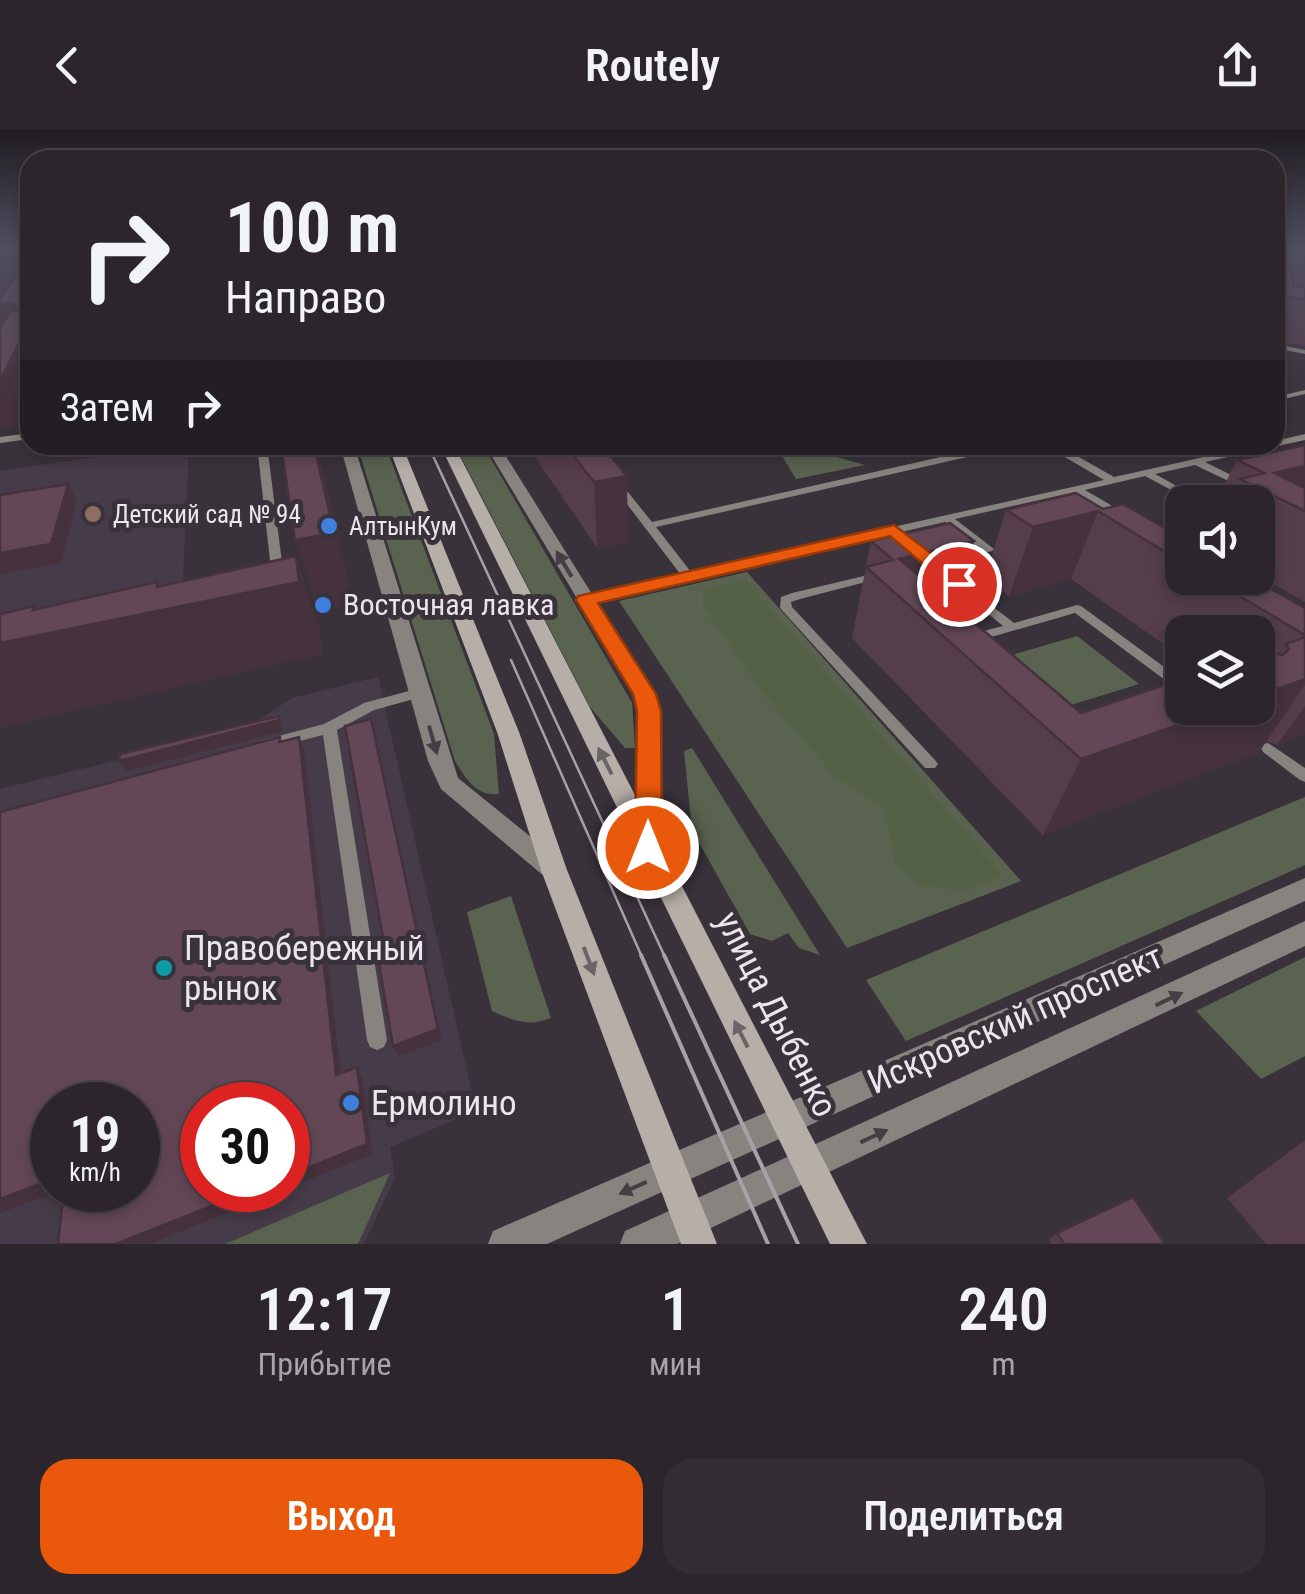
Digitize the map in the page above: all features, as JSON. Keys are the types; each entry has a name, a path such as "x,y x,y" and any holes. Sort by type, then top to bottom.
{"main road":[{"path":"398,455 508,732 554,870 695,1232"},
{"name":"улица Дыбенко","path":"452,455 849,1244"}],"street":[{"path":"350,455 449,783 554,870"},
{"path":"498,455 644,694 649,711 648,848"},
{"name":"Искровский проспект","path":"506,1244 1305,889"},
{"name":"Искровский проспект","path":"638,1244 695,1232 809,1166 1305,934"}],"lane":[{"path":"263,455 280,598"},
{"path":"651,525 963,455"},
{"path":"1070,455 1113,480"},
{"path":"586,600 1221,455"},
{"path":"1196,462 1244,485"},
{"path":"608,473 689,576"},
{"path":"1146,473 1168,485"},
{"path":"1077,489 1136,524"},
{"path":"947,518 988,549 933,562 1012,627"},
{"path":"894,530 907,541"},
{"path":"898,570 796,596 785,600 786,608 930,764"},
{"path":"969,656 955,643 1078,609 1165,673"},
{"path":"257,747 330,728 369,706 420,693"},
{"path":"330,728 377,1040"},
{"path":"1268,748 1305,776"}],"shaded area":[{"name":"Детский сад № 94","path":"108,455 189,455 182,602 0,638 0,471"},
{"path":"378,677 476,1111 390,1147 395,1178 364,1244 0,1244 0,789 245,729 292,698"}],"green space":[{"path":"360,455 389,455 494,734 499,794 478,789 455,761"},
{"path":"460,455 489,455 632,703 635,748 625,748 590,707"},
{"path":"781,455 830,455 865,465 796,479"},
{"path":"747,572 1021,881 847,948 619,601"},
{"path":"746,580 1003,875 965,891 920,885 895,863 884,808 835,777 761,690 703,606 703,590"},
{"path":"1077,636 1139,684 1071,705 1012,655"},
{"path":"692,748 820,955 799,948 788,933 772,941 750,934 692,830 684,751"},
{"path":"1305,797 1305,865 906,1041 866,980"},
{"path":"511,896 551,1018 543,1021 521,1022 492,1011 467,912"},
{"path":"1305,957 1305,1056 1261,1079 1196,1011"},
{"path":"390,1173 358,1244 225,1244 299,1212 310,1212 310,1207"}],"building":[{"path":"0,299 20,299 20,340 0,381 0,328 8,315 0,314 17,310 13,303 0,304"},
{"path":"1305,445 1305,466 1274,473 1305,488 1305,511 1275,496 1275,485 1252,485 1240,479 1265,473 1237,460 1285,455 1285,449"},
{"path":"282,455 316,455 334,533 295,540"},
{"path":"573,455 609,455 627,476 594,482"},
{"path":"68,484 51,544 0,553 0,495"},
{"path":"1076,493 1103,509 1123,504 1165,528 1165,552 1098,511 1033,527 1006,510"},
{"path":"950,523 974,541 899,559 1081,713 1165,685 1165,725 1178,725 1081,759 866,567 893,560 871,541"},
{"path":"296,556 299,582 0,643 0,614 157,582 157,587"},
{"path":"1275,591 1305,608 1305,635 1275,615 1238,595 1275,595"},
{"path":"1305,637 1305,679 1275,690 1275,653 1283,655 1289,649 1286,644"},
{"path":"279,716 279,720 119,761 120,754"},
{"path":"371,719 438,1029 393,1046 377,952 385,949 345,726"},
{"name":"Правобережный рынок","path":"280,737 280,742 299,737 336,1075 357,1067 367,1144 310,1167 310,1082 180,1082 180,1212 197,1212 116,1244 58,1244 62,1212 160,1212 160,1082 30,1082 30,1187 0,1199 0,812"},
{"path":"1133,1197 1165,1244 1064,1244 1057,1233"}],"tram line":[{"path":"433,455 665,957"},
{"path":"511,660 642,957"},
{"path":"641,955 768,1244"},
{"path":"664,955 798,1244"}],"place":[{"name":"Детский сад № 94","path":"93,514"},
{"name":"АлтынКум","path":"329,526"},
{"name":"Восточная лавка","path":"323,605"},
{"name":"Правобережный рынок","path":"164,968"},
{"name":"Ермолино","path":"351,1103"}],"route":[{"path":"648,848 649,711 644,694 586,600 894,530 959,584"}]}
